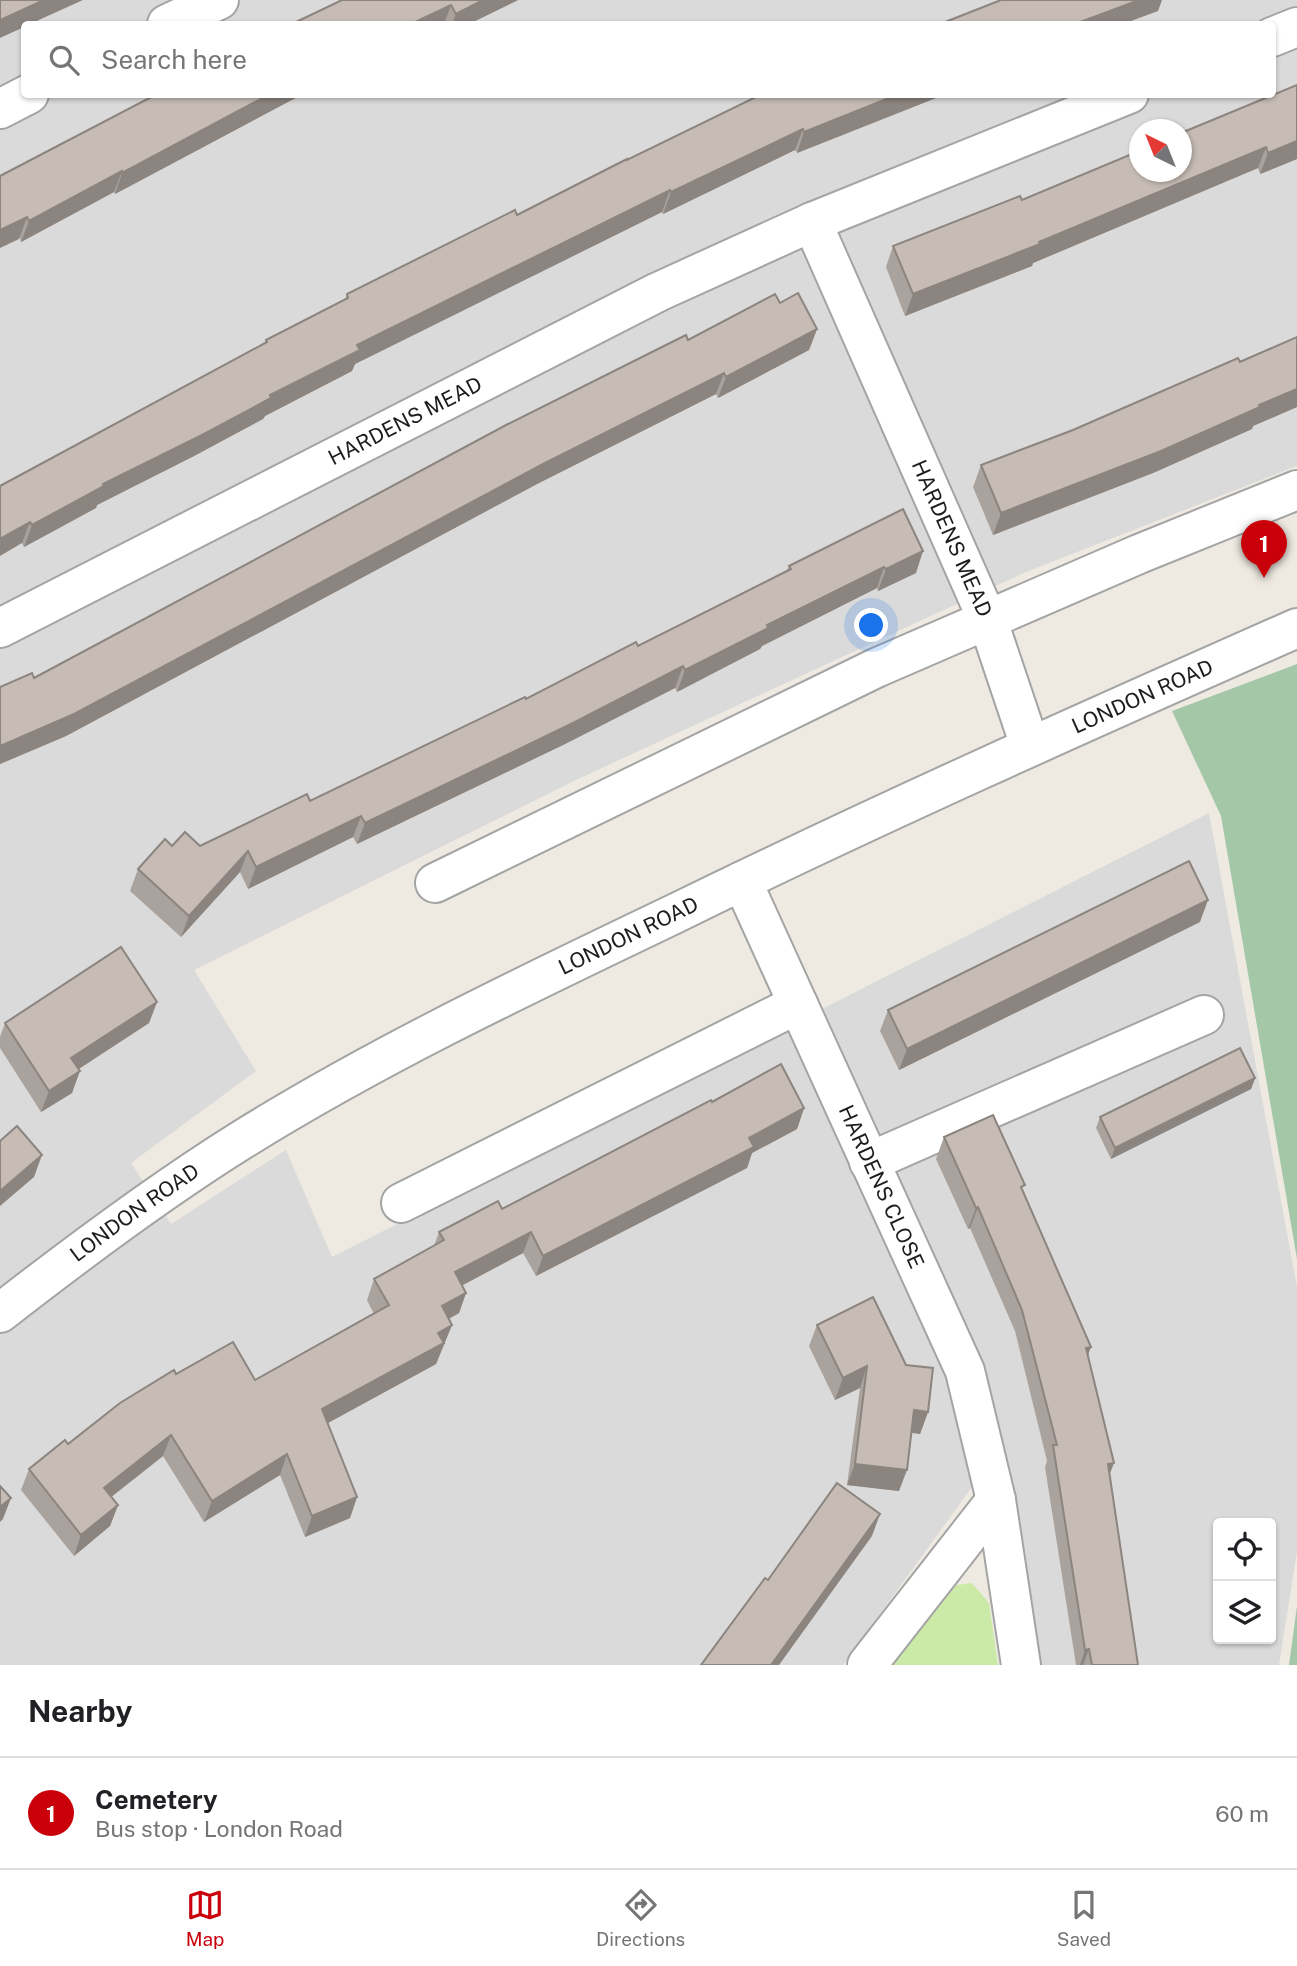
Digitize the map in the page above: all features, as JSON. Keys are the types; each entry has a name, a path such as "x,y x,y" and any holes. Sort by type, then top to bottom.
{"street":[{"path":"174,21 219,0"},
{"path":"1276,35 1297,27"},
{"path":"0,109 21,98"},
{"name":"HARDENS MEAD","path":"0,628 658,292 812,222 1119,98"},
{"name":"HARDENS MEAD","path":"812,222 988,621 1030,746"},
{"path":"435,883 876,668 1297,489"},
{"name":"LONDON ROAD","path":"0,1314 68,1261 238,1142 432,1033 742,881 1030,746 1297,628"},
{"name":"HARDENS CLOSE","path":"742,881 965,1371 996,1500 1021,1665"},
{"path":"401,1203 798,1004"},
{"path":"869,1162 1204,1014"},
{"path":"867,1665 996,1500"}],"shaded area":[{"path":"0,0 1297,0 1297,466 1026,572 576,780 194,970 256,1071 131,1163 171,1224 286,1150 332,1257 1209,813 1297,1287 1297,1551 1279,1665 1039,1665 1012,1499 972,1487 843,1665 0,1665"}],"green space":[{"path":"1297,664 1297,1259 1221,816 1172,711"},
{"path":"972,1583 989,1603 998,1665 887,1665 950,1586"},
{"path":"1297,1606 1297,1665 1289,1665"}],"building":[{"path":"0,0 44,0 0,20"},
{"path":"342,0 483,0 456,14 451,5 417,21 298,21"},
{"path":"1001,0 1139,0 1083,21 948,21"},
{"path":"1297,85 1297,141 1268,153 1266,147 1192,178 1192,128 1266,98 1276,98 1276,94"},
{"path":"149,98 263,98 29,221 27,217 0,230 0,176"},
{"path":"754,98 889,98 804,132 803,129 671,192 670,190 357,345 360,350 270,395 271,398 202,435 103,484 104,486 32,525 30,522 0,539 0,486 348,298 347,294 515,210 517,215"},
{"path":"1129,155 1129,182 1182,182 1039,242 1040,244 913,294 893,246 1020,196 1022,200"},
{"path":"798,293 817,329 726,377 724,373 545,463 74,714 0,746 0,687 32,673 34,678 508,424 686,335 688,340 775,294 780,303"},
{"path":"1297,337 1297,389 1161,451 1001,513 981,465 1073,430 1238,358 1240,362"},
{"path":"903,509 923,551 886,569 884,567 767,625 768,628 685,670 683,666 573,723 365,823 361,816 256,867 248,851 189,916 138,869 165,839 172,846 185,832 200,846 307,794 310,801 525,697 526,699 636,642 638,646"},
{"path":"1189,861 1208,900 907,1049 888,1010"},
{"path":"121,947 157,1002 71,1058 80,1071 49,1091 5,1023"},
{"path":"1240,1048 1255,1078 1115,1148 1100,1117"},
{"path":"781,1064 804,1108 749,1138 754,1147 543,1256 531,1232 455,1272 466,1293 442,1306 452,1325 438,1333 444,1343 322,1409 357,1497 312,1516 287,1454 212,1501 171,1435 104,1488 118,1505 81,1535 29,1469 65,1440 68,1444 120,1403 174,1370 176,1374 233,1342 255,1380 389,1305 374,1279 444,1240 439,1232 498,1201 502,1209"},
{"path":"993,1115 1025,1185 1021,1187 1091,1347 1086,1348 1114,1463 1108,1464 1138,1665 1092,1665 1089,1649 1085,1650 1053,1445 1057,1445 1022,1310 978,1207 976,1208 944,1137"},
{"path":"17,1126 42,1155 0,1191 0,1141"},
{"path":"873,1297 906,1365 933,1368 928,1412 914,1410 907,1470 855,1464 867,1366 843,1378 817,1325"},
{"path":"837,1483 880,1514 771,1665 701,1665 765,1578 768,1580"},
{"path":"0,1486 11,1498 0,1507"}],"place":[{"name":"Cemetery","path":"1264,578"}]}
